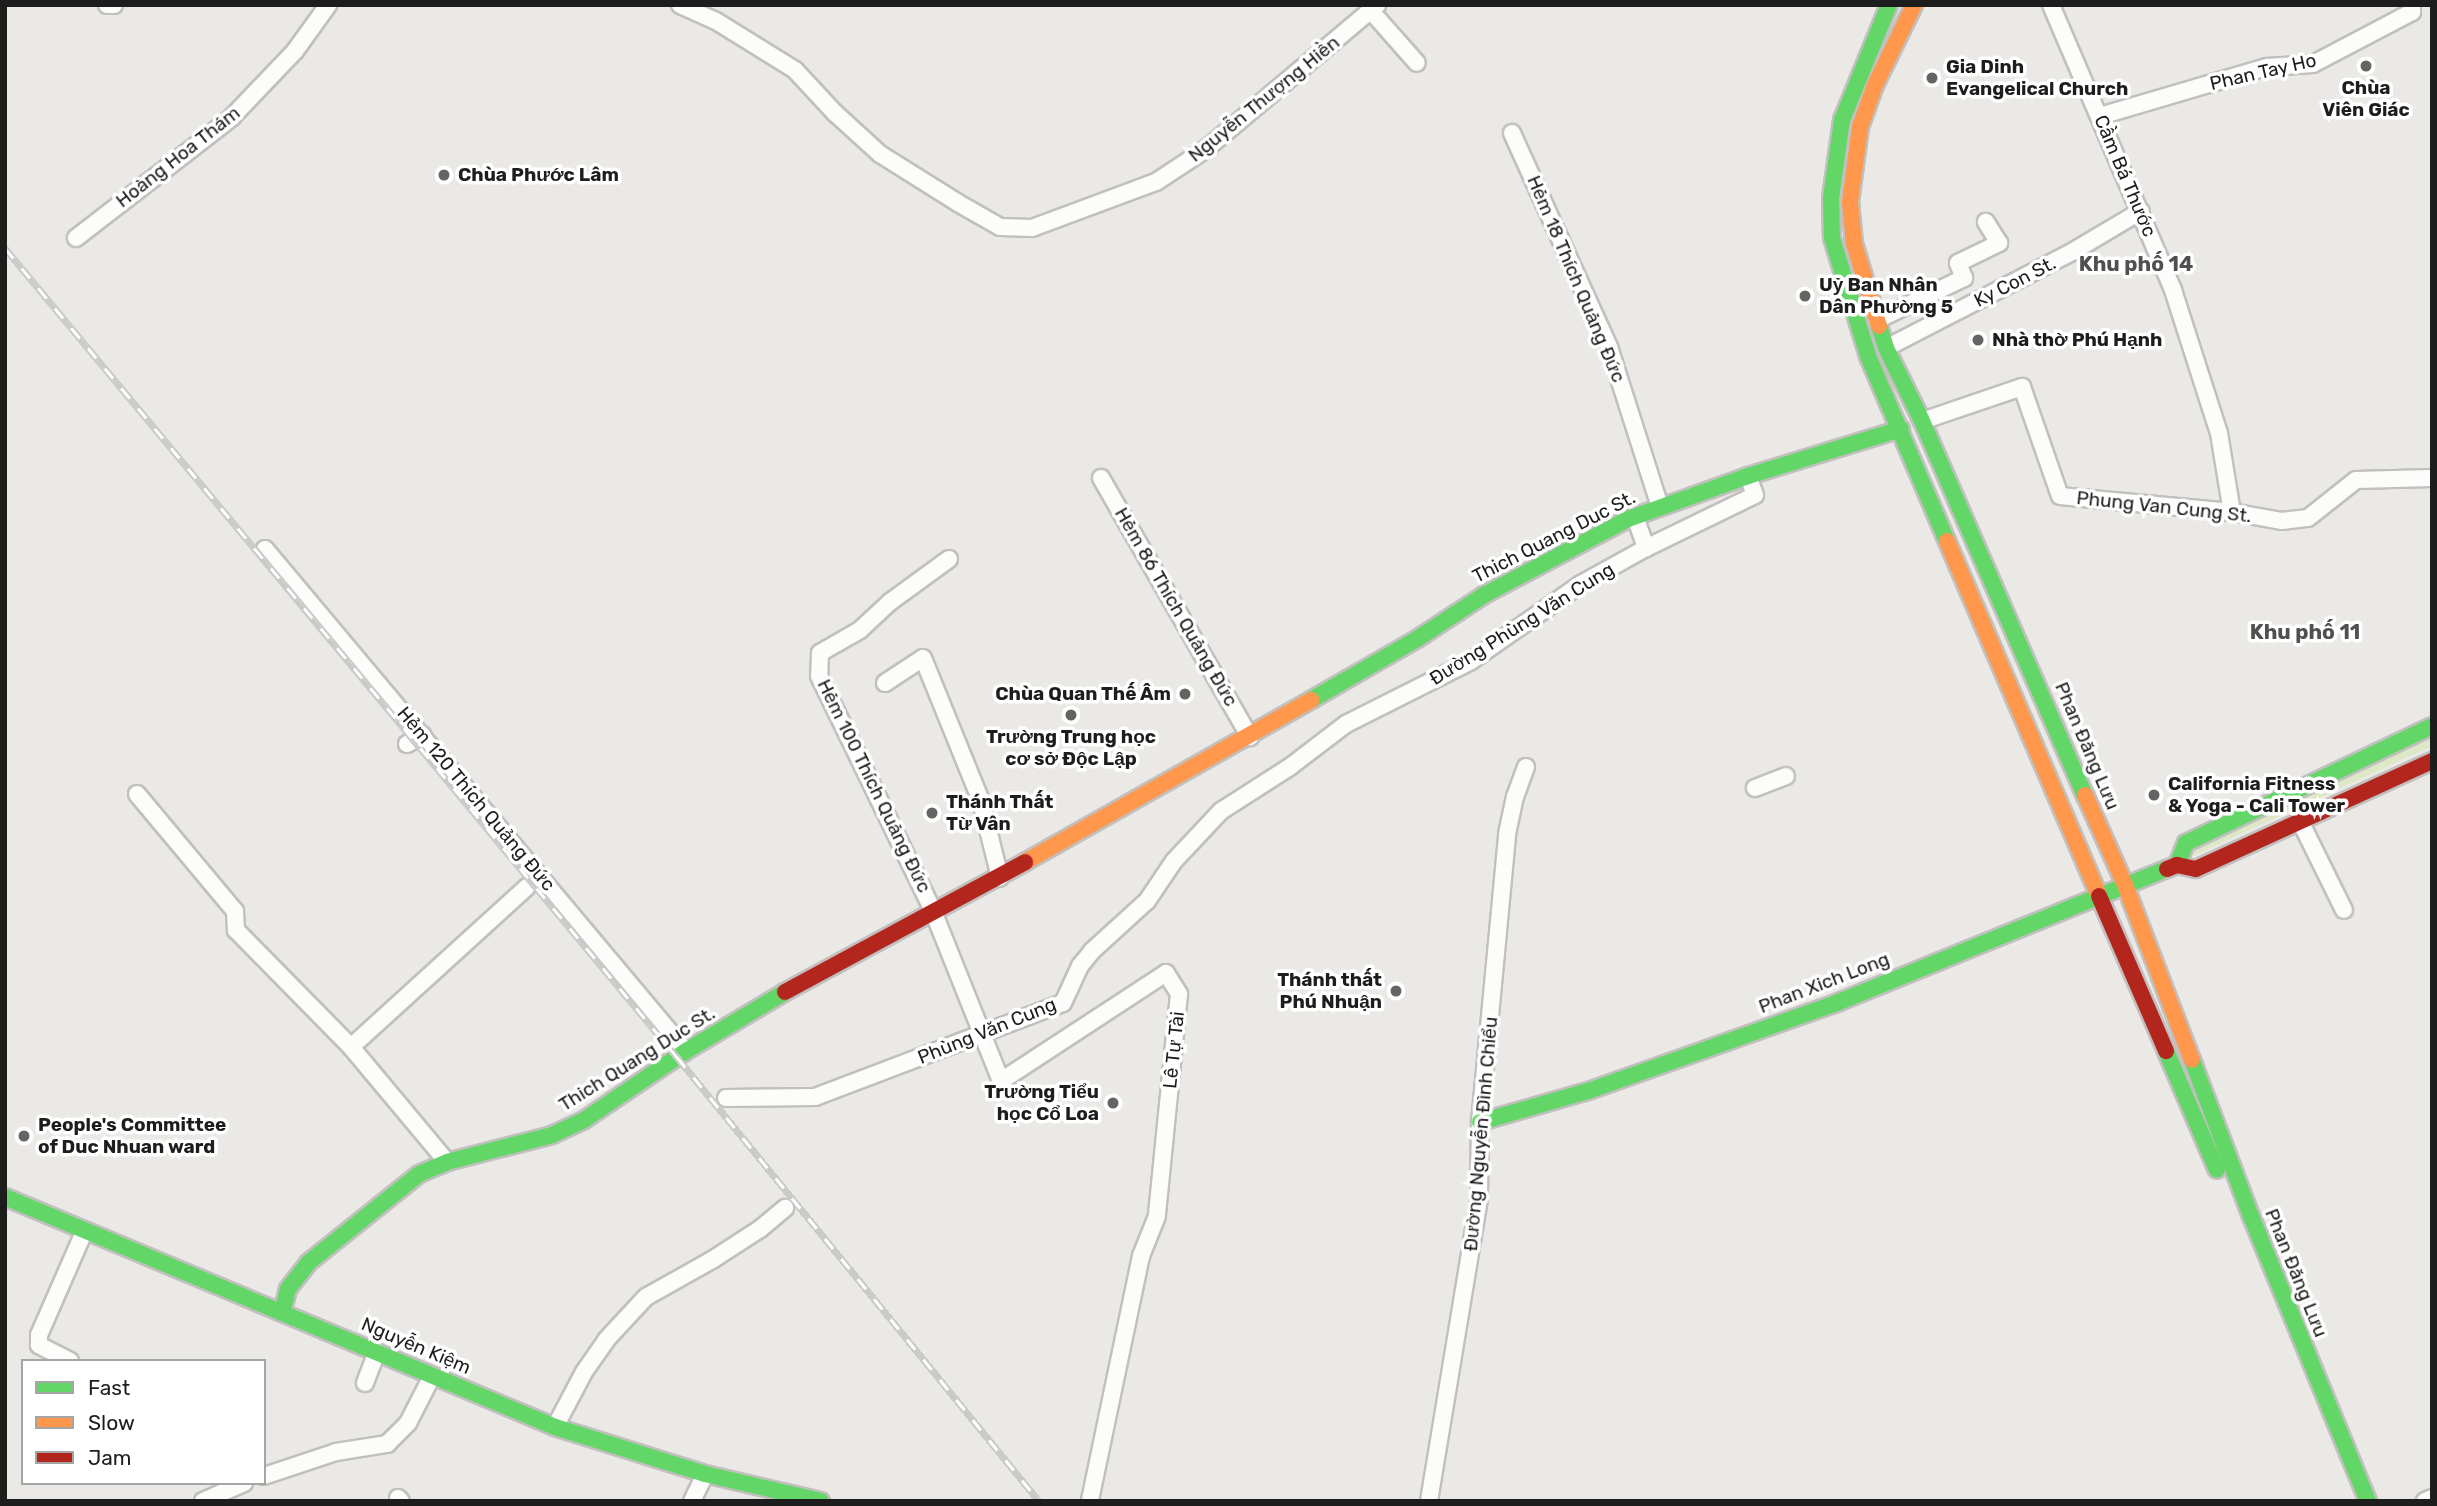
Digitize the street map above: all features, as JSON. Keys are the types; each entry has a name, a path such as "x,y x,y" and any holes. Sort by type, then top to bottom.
{"main road":[{"name":"Phan Đăng Lưu","path":"1889,5 1855,82 1842,120 1831,198 1832,238 1868,356 2101,894 2353,1501"},
{"name":"Phan Đăng Lưu","path":"1914,5 1875,85 1860,127 1853,165 1850,202 1854,243 1877,320 1886,348 1922,421 2125,885 2251,1216 2368,1501"},
{"name":"Thich Quang Duc St.","path":"1000,878 1250,737 1417,639 1484,595 1635,516 1748,476 1922,421"},
{"path":"2177,865 2186,843 2432,726"},
{"name":"Phan Xich Long","path":"1480,1122 1583,1093 1834,1004 2177,865 2196,869 2432,761"},
{"path":"933,911 1000,878"},
{"name":"Thich Quang Duc St.","path":"282,1313 288,1289 308,1263 419,1174 447,1162 552,1135 584,1120 646,1081 686,1051 837,962 933,911"},
{"name":"Nguyễn Kiệm","path":"5,1197 555,1427 767,1494 821,1501"}],"street":[{"path":"107,5 114,5"},
{"name":"Hoàng Hoa Thám","path":"76,238 231,118 295,51 328,5"},
{"name":"Nguyễn Thượng Hiền","path":"680,5 716,21 795,70 835,113 880,154 1000,227 1032,228 1156,182 1206,149 1374,8"},
{"name":"Cầm Bá Thước","path":"2051,5 2141,211 2177,302 2219,433 2232,512"},
{"name":"Phan Tay Ho","path":"2100,116 2267,67 2313,64 2412,12 2412,5"},
{"path":"1374,8 1417,63"},
{"name":"Hẻm 18 Thích Quảng Đức","path":"1512,133 1608,345 1660,507"},
{"name":"Ky Con St.","path":"1886,348 2072,253 2141,211"},
{"path":"1877,320 1964,278 1958,263 1999,243 1986,222"},
{"name":"Phung Van Cung St.","path":"1922,421 2022,387 2060,496 2232,512 2282,521 2308,517 2356,480 2432,478"},
{"name":"Đường Phùng Văn Cung","path":"1243,797 1291,766 1346,724 1471,661 1581,584 1646,548 1755,495 1748,476"},
{"name":"Hẻm 86 Thích Quảng Đức","path":"1101,478 1250,737"},
{"path":"1686,497 1695,523"},
{"path":"1635,516 1646,548"},
{"name":"Hẻm 120 Thích Quảng Đức","path":"265,549 686,1051"},
{"name":"Hẻm 100 Thích Quảng Đức","path":"933,911 819,676 820,653 860,630 890,602 949,559"},
{"path":"886,683 923,658 981,801 1000,878"},
{"path":"407,744 423,735"},
{"name":"Đường Nguyễn Đình Chiểu","path":"1429,1501 1472,1252 1479,1199 1480,1122 1507,835 1515,797 1526,767"},
{"path":"1755,788 1786,776"},
{"path":"137,794 235,911 236,930 351,1047 447,1162"},
{"name":"Phùng Văn Cung","path":"726,1098 815,1097 1063,1003 1080,967 1092,951 1147,901 1174,861 1222,811 1243,797"},
{"path":"2300,821 2344,910"},
{"path":"351,1047 527,887"},
{"name":"Lê Tự Tài","path":"933,911 1001,1081 1166,974 1179,994 1157,1216 1142,1256 1090,1501"},
{"path":"555,1427 584,1372 606,1339 646,1297 722,1254 760,1229 785,1208"},
{"path":"66,1359 39,1345 38,1335 84,1232"},
{"path":"365,1383 377,1352"},
{"path":"266,1475 336,1452 387,1444 408,1423 432,1376"},
{"path":"692,1501 705,1474"},
{"path":"202,1501 239,1485"},
{"path":"2425,1501 2432,1498"}],"green space":[{"path":"2432,732 2432,746 2191,857 2187,849"}],"railway":[{"path":"5,248 677,1057 1039,1501"}],"traffic: fast":[{"path":"1889,5 1842,120 1831,198 1832,238 1868,356 1947,541"},
{"path":"1879,326 1886,348 1922,421 2085,795"},
{"path":"1311,700 1417,639 1484,595 1628,519 1748,476 1901,429"},
{"path":"2177,865 2186,843 2432,726"},
{"path":"1480,1122 1588,1091 1834,1004 2167,869"},
{"path":"282,1313 288,1289 308,1263 419,1174 447,1162 552,1135 584,1120 686,1051 785,992"},
{"path":"2166,1051 2217,1170"},
{"path":"2192,1060 2251,1216 2368,1501"},
{"path":"5,1197 555,1427 705,1474 821,1501"}],"traffic: slow":[{"path":"1879,326 1854,243 1850,202 1860,127 1875,85 1914,5"},
{"path":"1947,541 2099,896"},
{"path":"1025,862 1311,700"},
{"path":"2085,795 2125,885 2192,1060"}],"traffic: jam":[{"path":"2167,869 2177,865 2196,869 2432,761"},
{"path":"785,992 1025,862"},
{"path":"2099,896 2166,1051"}],"place":[{"name":"Chùa Viên Giác","path":"2366,66"},
{"name":"Gia Dinh Evangelical Church","path":"1932,78"},
{"name":"Chùa Phước Lâm","path":"444,175"},
{"name":"Uỷ Ban Nhân Dân Phường 5","path":"1805,296"},
{"name":"Nhà thờ Phú Hạnh","path":"1978,340"},
{"name":"Chùa Quan Thế Âm","path":"1185,694"},
{"name":"Trường Trung học cơ sở Độc Lập","path":"1071,715"},
{"name":"California Fitness & Yoga - Cali Tower","path":"2154,795"},
{"name":"Thánh Thất Từ Vân","path":"932,813"},
{"name":"Thánh thất Phú Nhuận","path":"1396,991"},
{"name":"Trường Tiểu học Cổ Loa","path":"1113,1103"},
{"name":"People's Committee of Duc Nhuan ward","path":"24,1136"}],"district":[{"name":"Khu phố 14","path":"2136,264"},
{"name":"Khu phố 11","path":"2305,632"}]}
